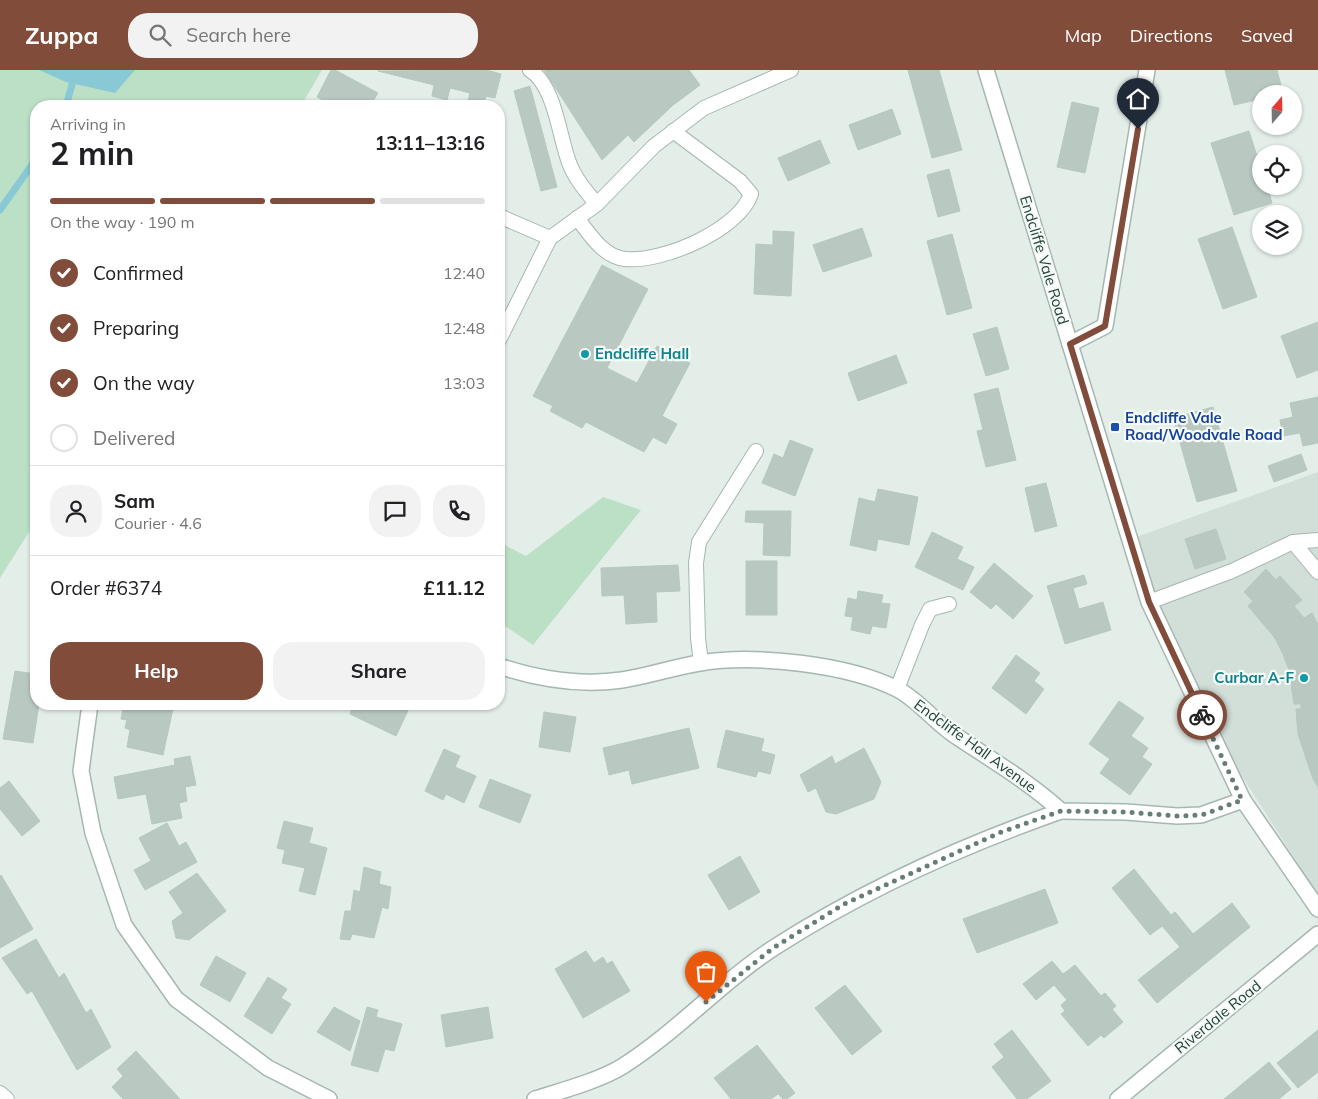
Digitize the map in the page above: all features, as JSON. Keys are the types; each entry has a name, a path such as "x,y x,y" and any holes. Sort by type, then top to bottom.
{"street":[{"name":"Endcliffe Vale Road","path":"986,70 1149,602 1242,800 1318,909"},
{"path":"1070,344 1105,326 1147,70"},
{"name":"Endcliffe Hall Avenue","path":"505,668 522,674 571,682 621,680 701,662 762,660 832,668 898,689 951,732 1034,786 1061,811"},
{"path":"89,710 81,771 93,833 124,925 176,999 268,1068 329,1099"},
{"path":"535,1099 621,1067 664,1038 733,978 773,948 844,904 1001,832 1061,811 1126,812 1177,816 1202,815 1242,800"},
{"name":"Riverdale Road","path":"1118,1099 1318,934"}],"lane":[{"path":"530,70 537,74 546,88 571,166 586,192 597,204"},
{"path":"505,328 550,238 597,204 654,146 704,108 791,70"},
{"path":"577,218 600,247 624,260 655,257 688,247 721,227 747,206 751,194 740,181 673,131"},
{"path":"505,219 550,238"},
{"path":"701,662 698,638 696,563 699,542 756,451"},
{"path":"1149,602 1232,572 1293,542 1318,540"},
{"path":"1293,542 1318,572"},
{"path":"898,689 930,609 949,604"},
{"path":"0,1093 7,1099"}],"shaded area":[{"path":"1318,472 1318,895 1169,662 1128,540"}],"green space":[{"path":"0,70 322,70 304,100 30,100 30,530 0,578"},
{"path":"603,497 641,510 533,645 505,626 505,545 526,556"}],"water":[{"path":"39,70 135,70 115,93 66,82"}],"building":[{"path":"331,70 335,70 378,93 374,100 323,100 317,97"},
{"path":"486,70 501,74 495,98 486,96 485,100 468,100 470,93 450,88 447,100 432,96 434,85 378,71"},
{"path":"544,70 689,70 700,85 672,106 634,142 628,135 602,160"},
{"path":"908,70 939,70 962,150 932,158"},
{"path":"1225,70 1277,70 1281,85 1252,85 1252,101 1234,105"},
{"path":"530,86 557,187 541,191 514,91"},
{"path":"1072,102 1099,108 1085,173 1057,167"},
{"path":"892,109 901,134 858,150 849,125"},
{"path":"1249,131 1253,145 1252,195 1270,195 1272,203 1252,205 1252,209 1234,215 1211,143"},
{"path":"820,140 830,163 788,181 778,158"},
{"path":"949,169 960,211 938,217 927,175"},
{"path":"1232,227 1257,297 1223,309 1198,239"},
{"path":"862,228 872,256 823,272 813,245"},
{"path":"773,231 794,232 791,296 754,294 756,244 773,245"},
{"path":"952,234 972,308 947,315 927,241"},
{"name":"Endcliffe Hall","path":"602,265 648,289 607,368 637,383 657,346 690,363 662,416 677,424 666,444 653,437 644,452 586,422 582,428 550,411 553,406 533,396"},
{"path":"1318,322 1318,370 1297,378 1281,336"},
{"path":"997,327 1009,369 986,376 973,334"},
{"path":"896,355 907,383 858,401 848,373"},
{"path":"998,388 1016,460 986,467 977,431 983,430 974,394"},
{"path":"1318,397 1318,443 1303,446 1300,433 1283,436 1280,420 1293,417 1290,403"},
{"path":"1213,407 1237,491 1197,502 1173,418"},
{"path":"790,440 813,449 795,496 762,483 774,454 783,458"},
{"path":"1301,454 1307,470 1274,482 1268,466"},
{"path":"1046,483 1057,526 1035,532 1025,488"},
{"path":"878,489 918,497 909,545 878,539 876,551 850,545 859,498 875,502"},
{"path":"746,511 791,511 790,556 763,555 764,523 745,522"},
{"path":"1216,529 1226,559 1195,569 1185,539"},
{"path":"932,532 963,547 957,559 974,567 963,590 915,567"},
{"path":"746,561 777,561 777,615 746,615"},
{"path":"994,563 1033,596 1013,619 996,604 991,609 970,592"},
{"path":"678,565 680,591 656,592 657,622 626,624 624,595 602,596 601,568"},
{"name":"Curbar A-F","path":"1266,569 1276,580 1280,576 1302,600 1294,606 1304,618 1312,613 1318,625 1318,787 1313,779 1298,734 1296,709 1301,709 1301,704 1294,704 1289,670 1283,654 1275,638 1248,606 1253,601 1244,592"},
{"path":"1084,575 1087,584 1073,588 1079,609 1103,602 1111,630 1065,644 1047,586"},
{"path":"858,591 883,595 881,603 890,604 886,628 872,626 870,634 851,630 853,617 845,616 848,598 857,600"},
{"path":"1016,655 1040,673 1034,681 1044,689 1026,714 992,688"},
{"path":"15,671 30,673 30,710 38,710 33,743 3,739"},
{"path":"1119,701 1144,718 1131,736 1148,748 1142,757 1152,764 1130,795 1100,773 1110,759 1089,744"},
{"path":"123,710 173,710 163,755 127,747 130,730 125,728 127,720 121,719"},
{"path":"352,710 408,710 396,736 350,714"},
{"path":"544,712 576,717 570,752 539,747"},
{"path":"689,728 699,768 632,784 629,770 609,775 603,748"},
{"path":"726,730 764,739 761,751 775,755 770,774 758,771 756,777 717,767"},
{"path":"864,748 881,782 874,799 836,814 826,812 816,788 808,792 800,775 832,756 835,764"},
{"path":"444,749 460,756 455,767 476,776 464,803 446,794 443,800 425,791"},
{"path":"190,756 196,785 185,787 187,801 179,803 182,818 152,824 146,794 118,799 114,777 175,765 174,759"},
{"path":"490,779 531,795 520,823 479,807"},
{"path":"9,781 40,821 22,836 0,809 0,788"},
{"path":"284,821 313,828 309,843 327,848 315,895 299,891 305,868 282,863 285,850 277,848"},
{"path":"167,823 179,846 186,842 197,862 145,890 134,870 151,861 139,838"},
{"path":"740,856 760,892 729,910 708,875"},
{"path":"364,867 381,872 379,884 391,887 388,909 382,907 374,938 352,934 350,940 340,939 345,911 351,911 354,890 360,892"},
{"path":"1134,869 1171,915 1175,912 1193,934 1232,903 1250,927 1157,1003 1138,980 1180,947 1162,926 1150,935 1112,888"},
{"path":"197,873 226,911 189,940 176,938 172,921 183,913 169,892"},
{"path":"0,876 33,929 0,948"},
{"path":"1045,889 1058,923 977,953 963,919"},
{"path":"36,939 59,978 64,973 86,1013 91,1009 111,1047 77,1070 32,991 27,994 2,958"},
{"path":"586,951 594,963 603,957 607,964 612,961 630,991 583,1018 555,969"},
{"path":"216,956 246,973 230,1002 200,985"},
{"path":"1052,961 1063,974 1075,965 1101,996 1105,993 1116,1006 1112,1009 1123,1022 1104,1038 1101,1035 1088,1046 1061,1014 1065,1011 1061,1005 1067,1000 1054,985 1036,1000 1023,984"},
{"path":"268,977 287,989 281,998 291,1004 272,1034 244,1016"},
{"path":"845,985 882,1031 852,1055 815,1008"},
{"path":"334,1007 360,1021 350,1051 317,1032"},
{"path":"367,1007 378,1010 376,1017 402,1024 394,1051 385,1049 378,1072 351,1065"},
{"path":"488,1007 493,1038 446,1047 441,1015"},
{"path":"1012,1030 1051,1081 1027,1099 1017,1099 992,1067 1004,1057 994,1044"},
{"path":"1318,1030 1318,1072 1298,1088 1277,1063"},
{"path":"757,1045 795,1093 787,1099 783,1099 778,1094 771,1099 731,1099 714,1078"},
{"path":"136,1051 180,1099 123,1099 112,1087 123,1076 117,1069"},
{"path":"1269,1062 1291,1089 1279,1099 1224,1099"}],"waterway":[{"path":"68,100 76,70"},
{"path":"0,210 30,168"}],"way so far":[{"path":"706,1002 733,978 773,948 844,904 1001,832 1061,811 1126,812 1177,816 1202,815 1242,800 1202,715"}],"place":[{"name":"Endcliffe Hall","path":"585,354"},
{"name":"Endcliffe Vale Road/Woodvale Road","path":"1115,427"},
{"name":"Curbar A-F","path":"1304,678"}],"route":[{"path":"1138,129 1105,326 1070,344 1149,602 1202,715"}]}
